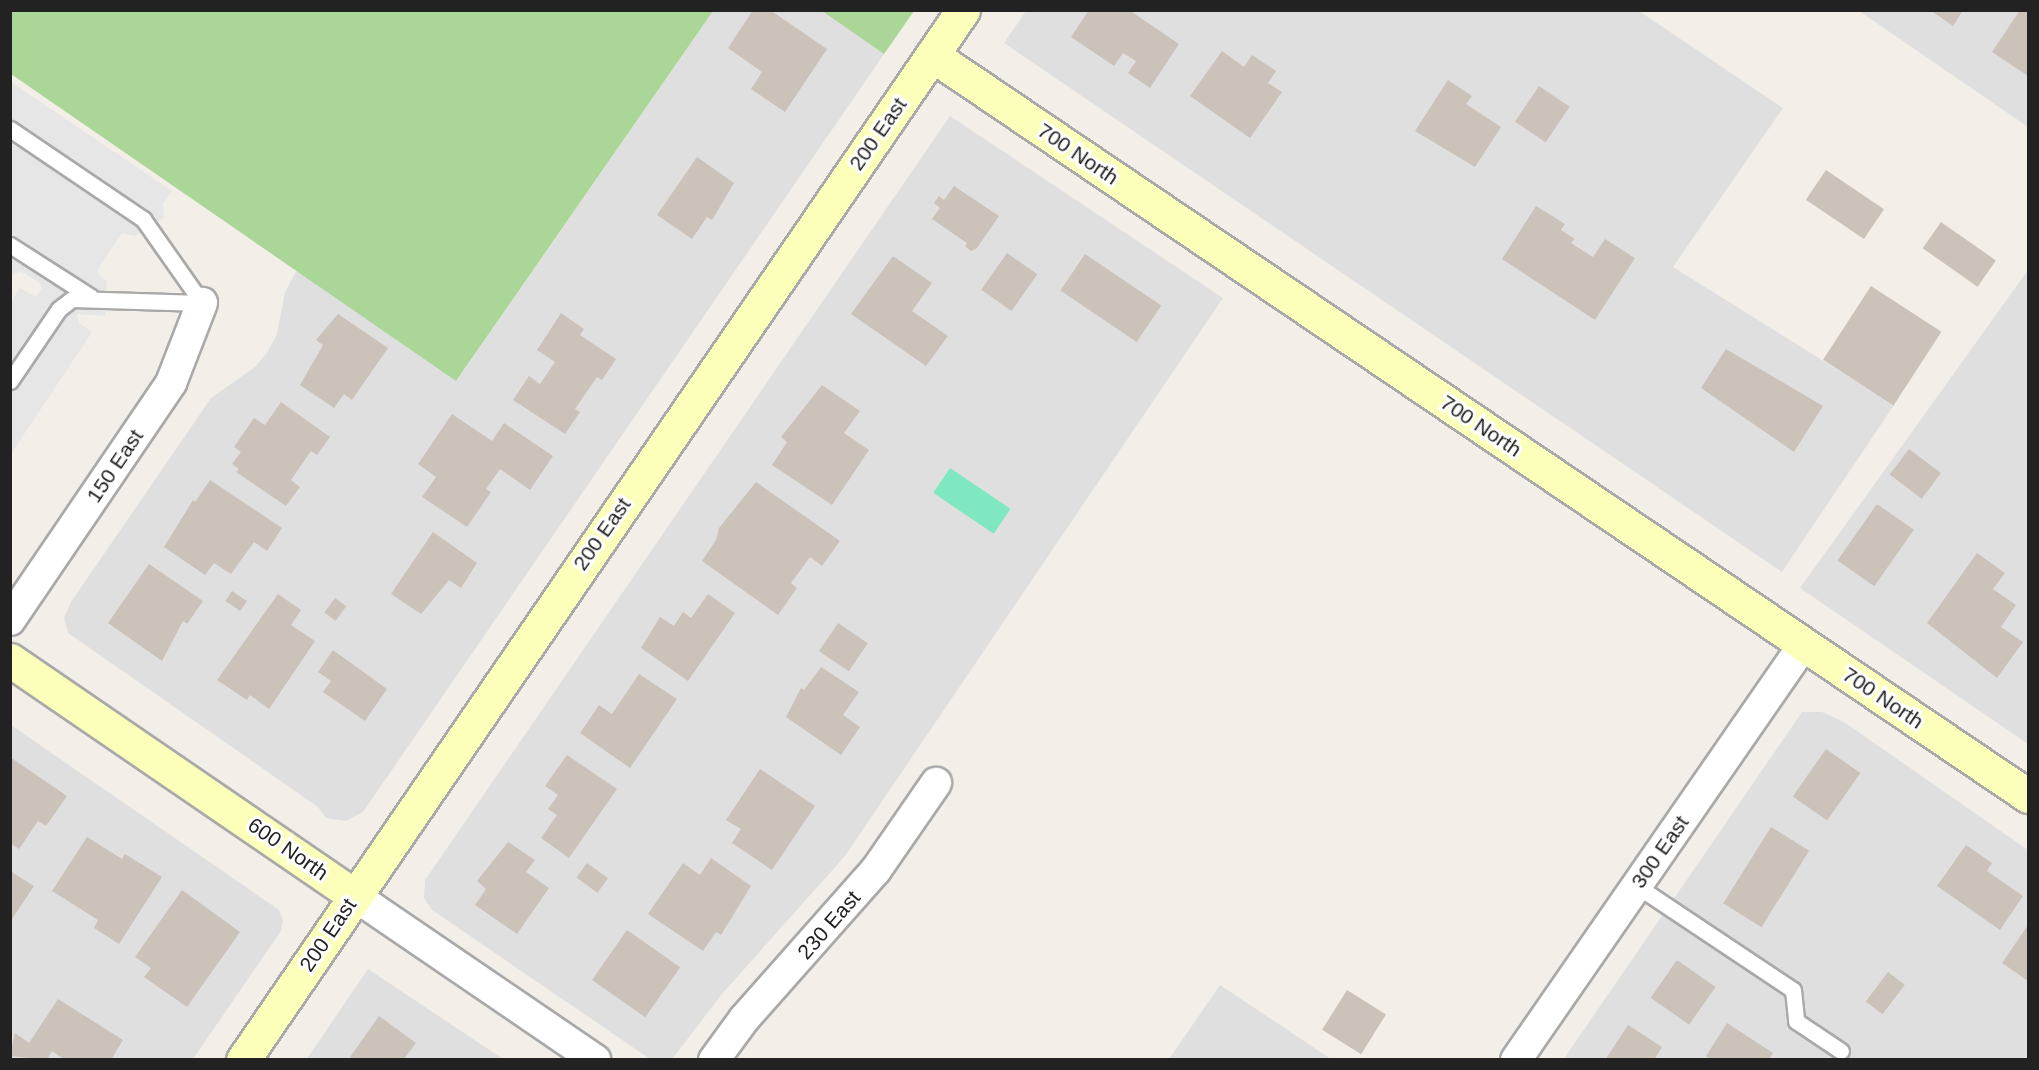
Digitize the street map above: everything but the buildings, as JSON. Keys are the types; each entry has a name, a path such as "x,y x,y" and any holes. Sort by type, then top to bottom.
{"street":[{"name":"200 East","path":"243,1059 963,10"},
{"name":"700 North","path":"932,55 2028,796"},
{"name":"150 East","path":"10,620 171,383 202,303"},
{"name":"300 East","path":"1516,1059 1804,644"},
{"name":"600 North","path":"10,660 595,1059"},
{"name":"230 East","path":"714,1059 744,1019 876,870 936,783"}],"lane":[{"path":"10,129 143,219 202,303"},
{"path":"10,245 91,297"},
{"path":"10,381 59,309 72,298 202,303"},
{"path":"1637,886 1793,990 1796,1020 1841,1051"}],"shaded area":[{"path":"713,11 822,11 884,54 363,812 346,821 326,818 318,807 68,633 64,618 71,602 211,398 255,367 267,353 277,334 285,292 297,270 457,380"},
{"path":"1026,11 1639,11 1783,108 1673,267 1894,405 1782,572 1004,43"},
{"path":"1859,11 2028,11 2028,127"},
{"path":"11,82 172,191 163,204 164,218 135,236 122,233 101,264 97,273 107,282 105,316 77,314 79,323 92,332 11,454 11,301 20,288 36,297 42,289 40,283 21,271 11,276"},
{"path":"950,116 1223,298 845,856 722,994 673,1058 650,1059 432,910 424,898 425,880"},
{"path":"2028,270 2028,744 1800,588"},
{"path":"1802,712 1822,712 1844,722 2028,850 2028,1059 1563,1060"},
{"path":"11,725 279,910 283,921 281,931 193,1059 11,1060"},
{"path":"368,969 503,1059 306,1060"},
{"path":"1220,985 1331,1059 1169,1059"}],"green space":[{"path":"11,10 713,11 456,381 11,74"},
{"path":"822,11 914,11 884,54"},
{"path":"950,468 1011,509 994,534 933,493"}]}
